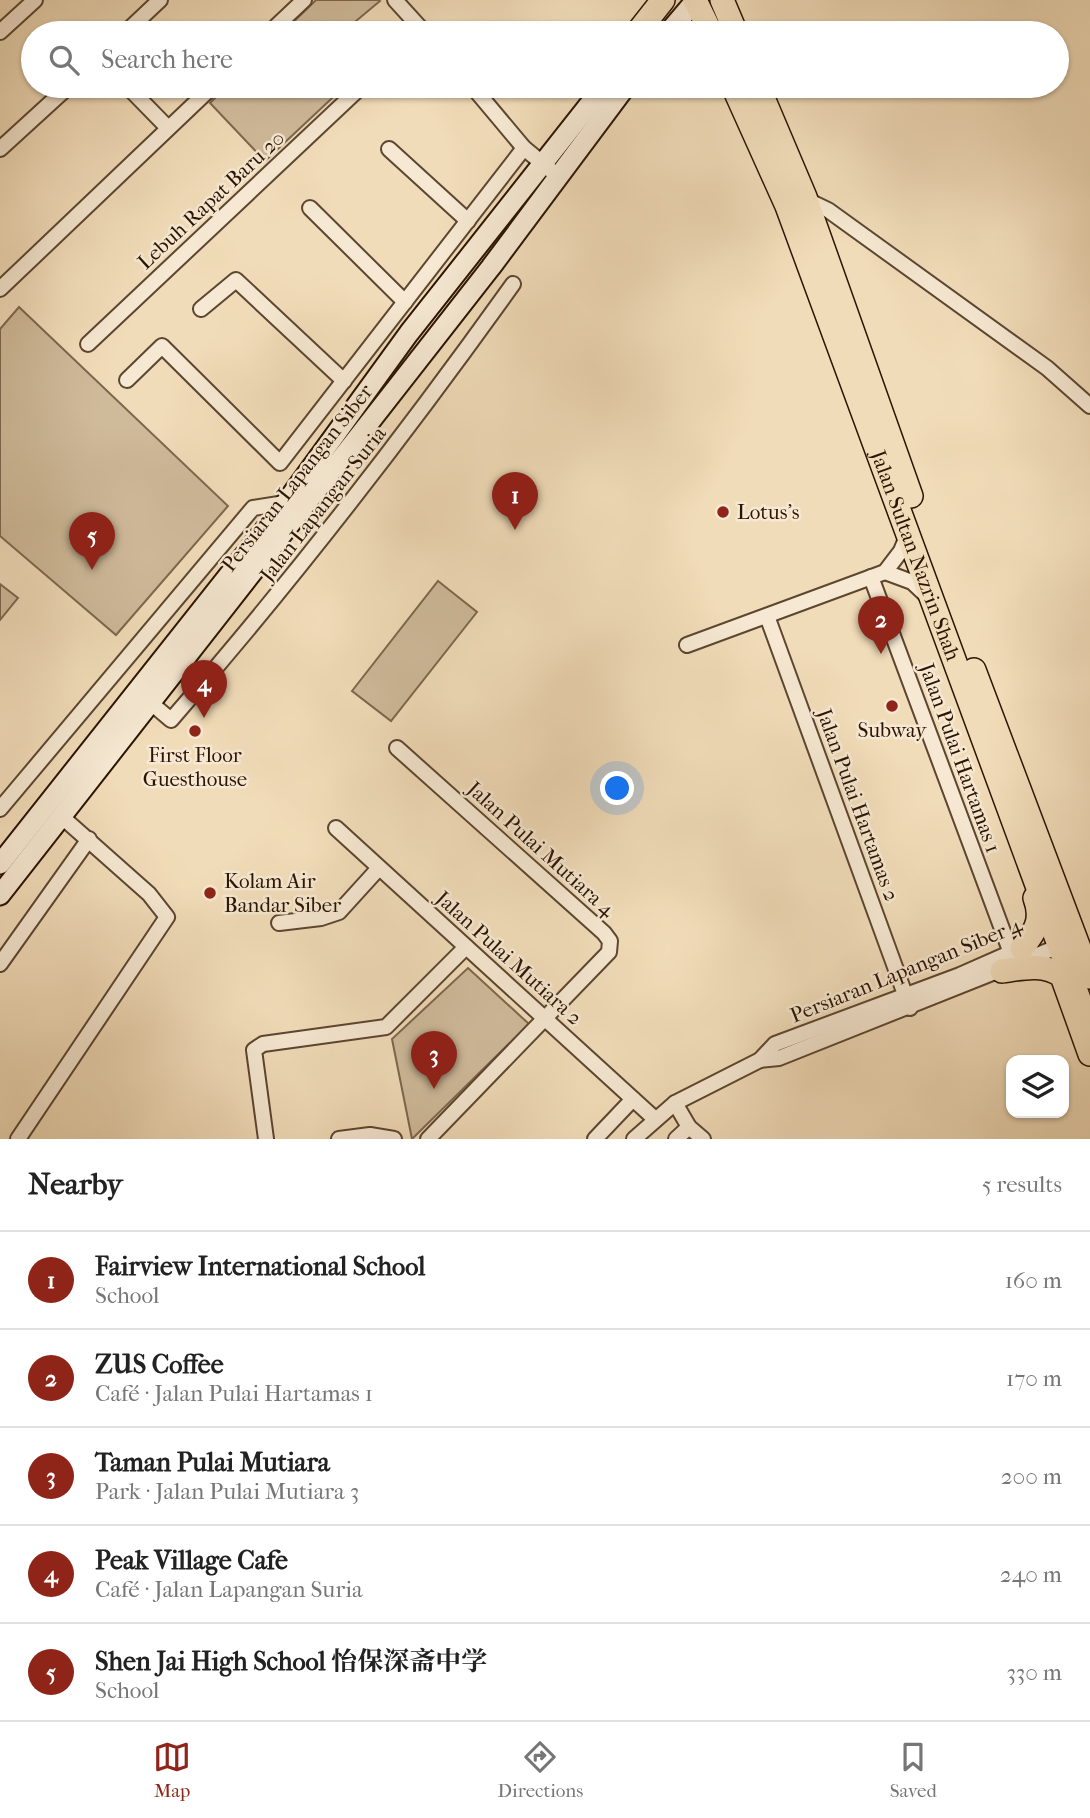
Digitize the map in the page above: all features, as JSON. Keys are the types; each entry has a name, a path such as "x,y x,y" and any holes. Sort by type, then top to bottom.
{"highway":[{"path":"646,21 663,0"},
{"path":"691,0 704,21"},
{"path":"722,0 731,21"},
{"name":"Jalan Sultan Nazrin Shah","path":"740,98 796,201 948,601 1066,936 1090,1029"},
{"name":"Jalan Sultan Nazrin Shah","path":"762,98 908,534 1005,800 1066,936 1090,977"},
{"path":"1005,800 1004,816 1039,909 1034,934 1012,957 1035,967 1054,970 1062,976 1090,1054"}],"main road":[{"path":"664,21 691,0"},
{"path":"676,21 691,0"},
{"name":"Persiaran Lapangan Siber","path":"0,864 285,503 309,487 410,332 594,98"},
{"name":"Persiaran Lapangan Siber","path":"0,894 151,703 309,487 559,177 617,98"}],"street":[{"path":"0,32 35,0"},
{"path":"138,21 160,0"},
{"path":"282,21 304,0"},
{"path":"395,0 412,21"},
{"path":"3,142 55,98"},
{"path":"139,98 168,128"},
{"path":"1,285 200,98"},
{"name":"Lebuh Rapat Baru 20","path":"88,344 349,98"},
{"path":"482,98 524,148 559,177"},
{"path":"127,380 162,346 280,463 524,148"},
{"path":"389,149 468,221"},
{"path":"796,201 828,210 1047,368 1090,405"},
{"path":"310,208 405,302"},
{"path":"201,309 236,280 344,381"},
{"name":"Jalan Lapangan Suria","path":"151,703 171,720 270,607 365,485 513,284"},
{"path":"0,809 253,508 285,503"},
{"path":"687,645 878,574 901,551 908,534"},
{"path":"878,574 912,582 934,606"},
{"name":"Jalan Pulai Hartamas 1","path":"878,574 1012,957"},
{"name":"Jalan Pulai Hartamas 2","path":"767,616 908,1002"},
{"name":"Jalan Pulai Mutiara 4","path":"397,748 610,941 609,952 545,1019"},
{"path":"18,1139 167,917 149,894 61,816"},
{"name":"Jalan Pulai Mutiara 2","path":"336,828 654,1119"},
{"path":"0,964 89,839"},
{"path":"279,923 321,918 339,912 379,868"},
{"name":"Persiaran Lapangan Siber 4","path":"1012,957 1066,936"},
{"name":"Persiaran Lapangan Siber 4","path":"634,1139 675,1103 760,1060 775,1044 908,1002 1066,936"},
{"path":"266,1139 254,1050 263,1044 386,1027 466,947"},
{"path":"428,1139 545,1019"},
{"path":"595,1139 633,1099"},
{"path":"675,1103 689,1127 703,1139"},
{"path":"676,1139 689,1127"},
{"path":"339,1139 370,1135 394,1139"}],"shaded area":[{"path":"316,0 380,1 356,21 294,21"},
{"path":"215,98 332,98 265,161 210,103"},
{"path":"19,307 228,506 116,635 0,536 0,329"},
{"path":"438,581 477,612 391,721 352,691"},
{"path":"0,584 18,598 0,620"},
{"path":"468,968 529,1024 412,1139 392,1039"}],"place":[{"name":"Lotus's","path":"723,512"},
{"name":"Fairview International School","path":"515,530"},
{"name":"Shen Jai High School 怡保深斋中学","path":"92,570"},
{"name":"ZUS Coffee","path":"881,654"},
{"name":"Subway","path":"892,706"},
{"name":"Peak Village Cafe","path":"204,718"},
{"name":"First Floor Guesthouse","path":"195,731"},
{"name":"Kolam Air Bandar Siber","path":"210,893"},
{"name":"Taman Pulai Mutiara","path":"434,1089"}]}
